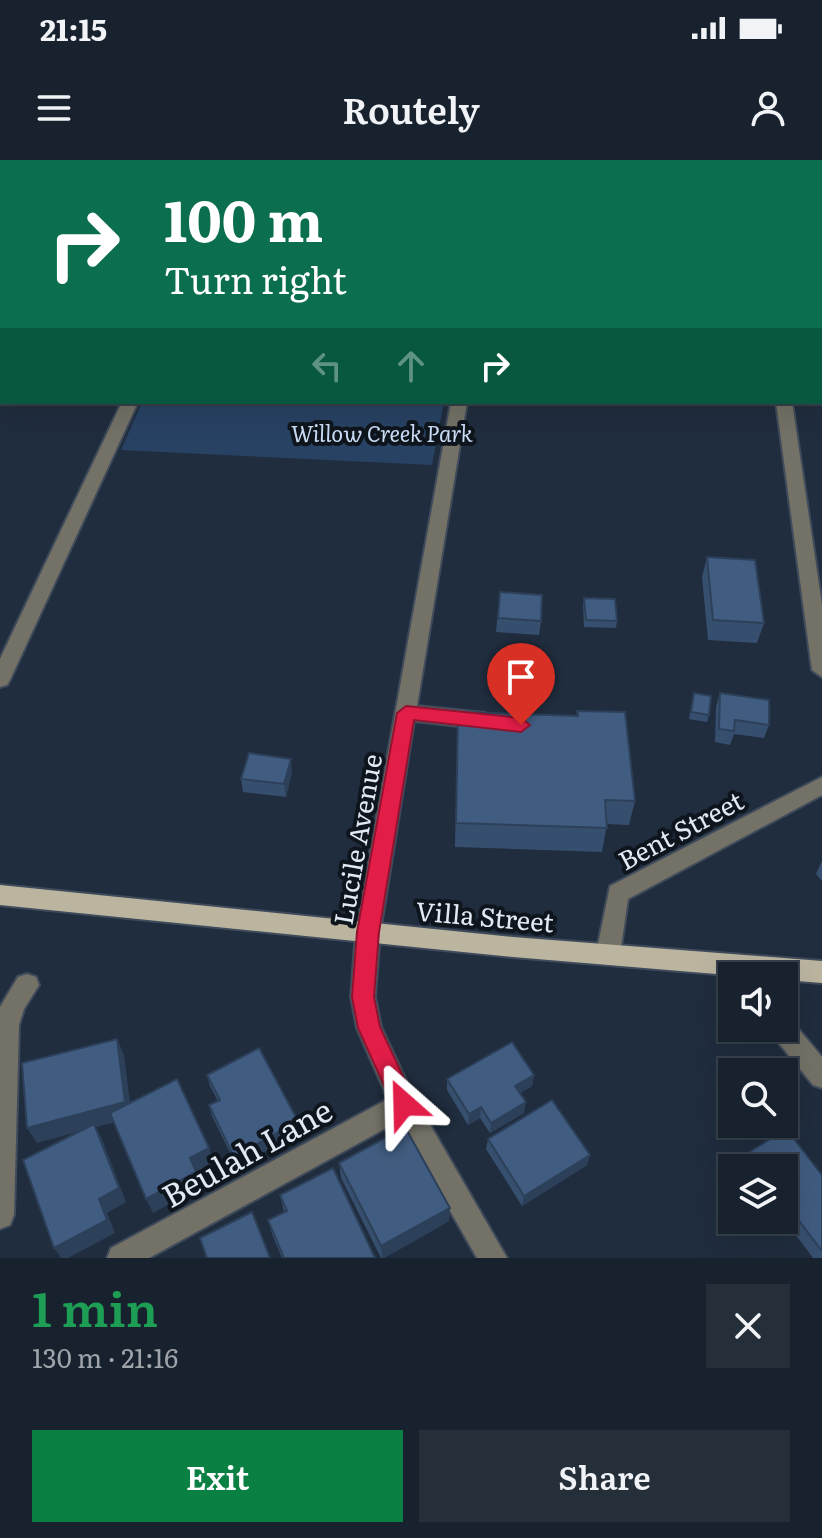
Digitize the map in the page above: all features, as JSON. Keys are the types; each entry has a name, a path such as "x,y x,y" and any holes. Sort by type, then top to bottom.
{"main road":[{"name":"Villa Street","path":"0,895 608,954 718,968"},
{"name":"Villa Street","path":"798,971 822,972"}],"street":[{"path":"0,680 129,404"},
{"name":"Lucile Avenue","path":"459,404 368,932 363,997 369,1028 404,1104 493,1258"},
{"path":"784,404 822,670"},
{"path":"406,713 507,724"},
{"name":"Bent Street","path":"608,954 618,893 822,785"},
{"path":"0,1215 7,1025 13,1004 27,985"},
{"path":"794,1042 822,1076"},
{"name":"Beulah Lane","path":"121,1258 404,1104"}],"green space":[{"name":"Willow Creek Park","path":"141,404 444,404 432,465 121,450"}],"building":[{"path":"707,557 755,560 764,623 713,620"},
{"path":"500,592 542,595 541,621 498,618"},
{"path":"584,598 615,599 617,621 586,620"},
{"path":"694,693 711,696 709,715 691,712"},
{"path":"720,693 769,700 769,725 735,720 734,731 719,729"},
{"path":"577,711 625,712 635,801 605,800 607,828 456,823 458,712 578,716"},
{"path":"249,753 291,759 284,784 241,779"},
{"path":"117,1039 125,1102 27,1128 22,1063"},
{"path":"512,1042 534,1075 515,1086 526,1102 491,1123 481,1107 469,1114 447,1079"},
{"path":"259,1048 298,1121 234,1157 209,1105 220,1100 207,1075"},
{"path":"177,1079 209,1148 190,1158 196,1172 146,1199 110,1113"},
{"path":"552,1100 590,1155 524,1196 488,1139"},
{"path":"94,1124 119,1188 99,1199 107,1220 54,1248 23,1160"},
{"path":"405,1127 450,1208 381,1246 339,1163"},
{"path":"772,1138 793,1138 822,1175 822,1251 798,1219 798,1154 746,1154"},
{"path":"333,1168 375,1258 284,1258 268,1220 287,1211 280,1195"},
{"path":"252,1212 270,1258 207,1258 200,1238"}],"route":[{"path":"404,1104 369,1028 363,997 368,932 406,713 521,725"}]}
